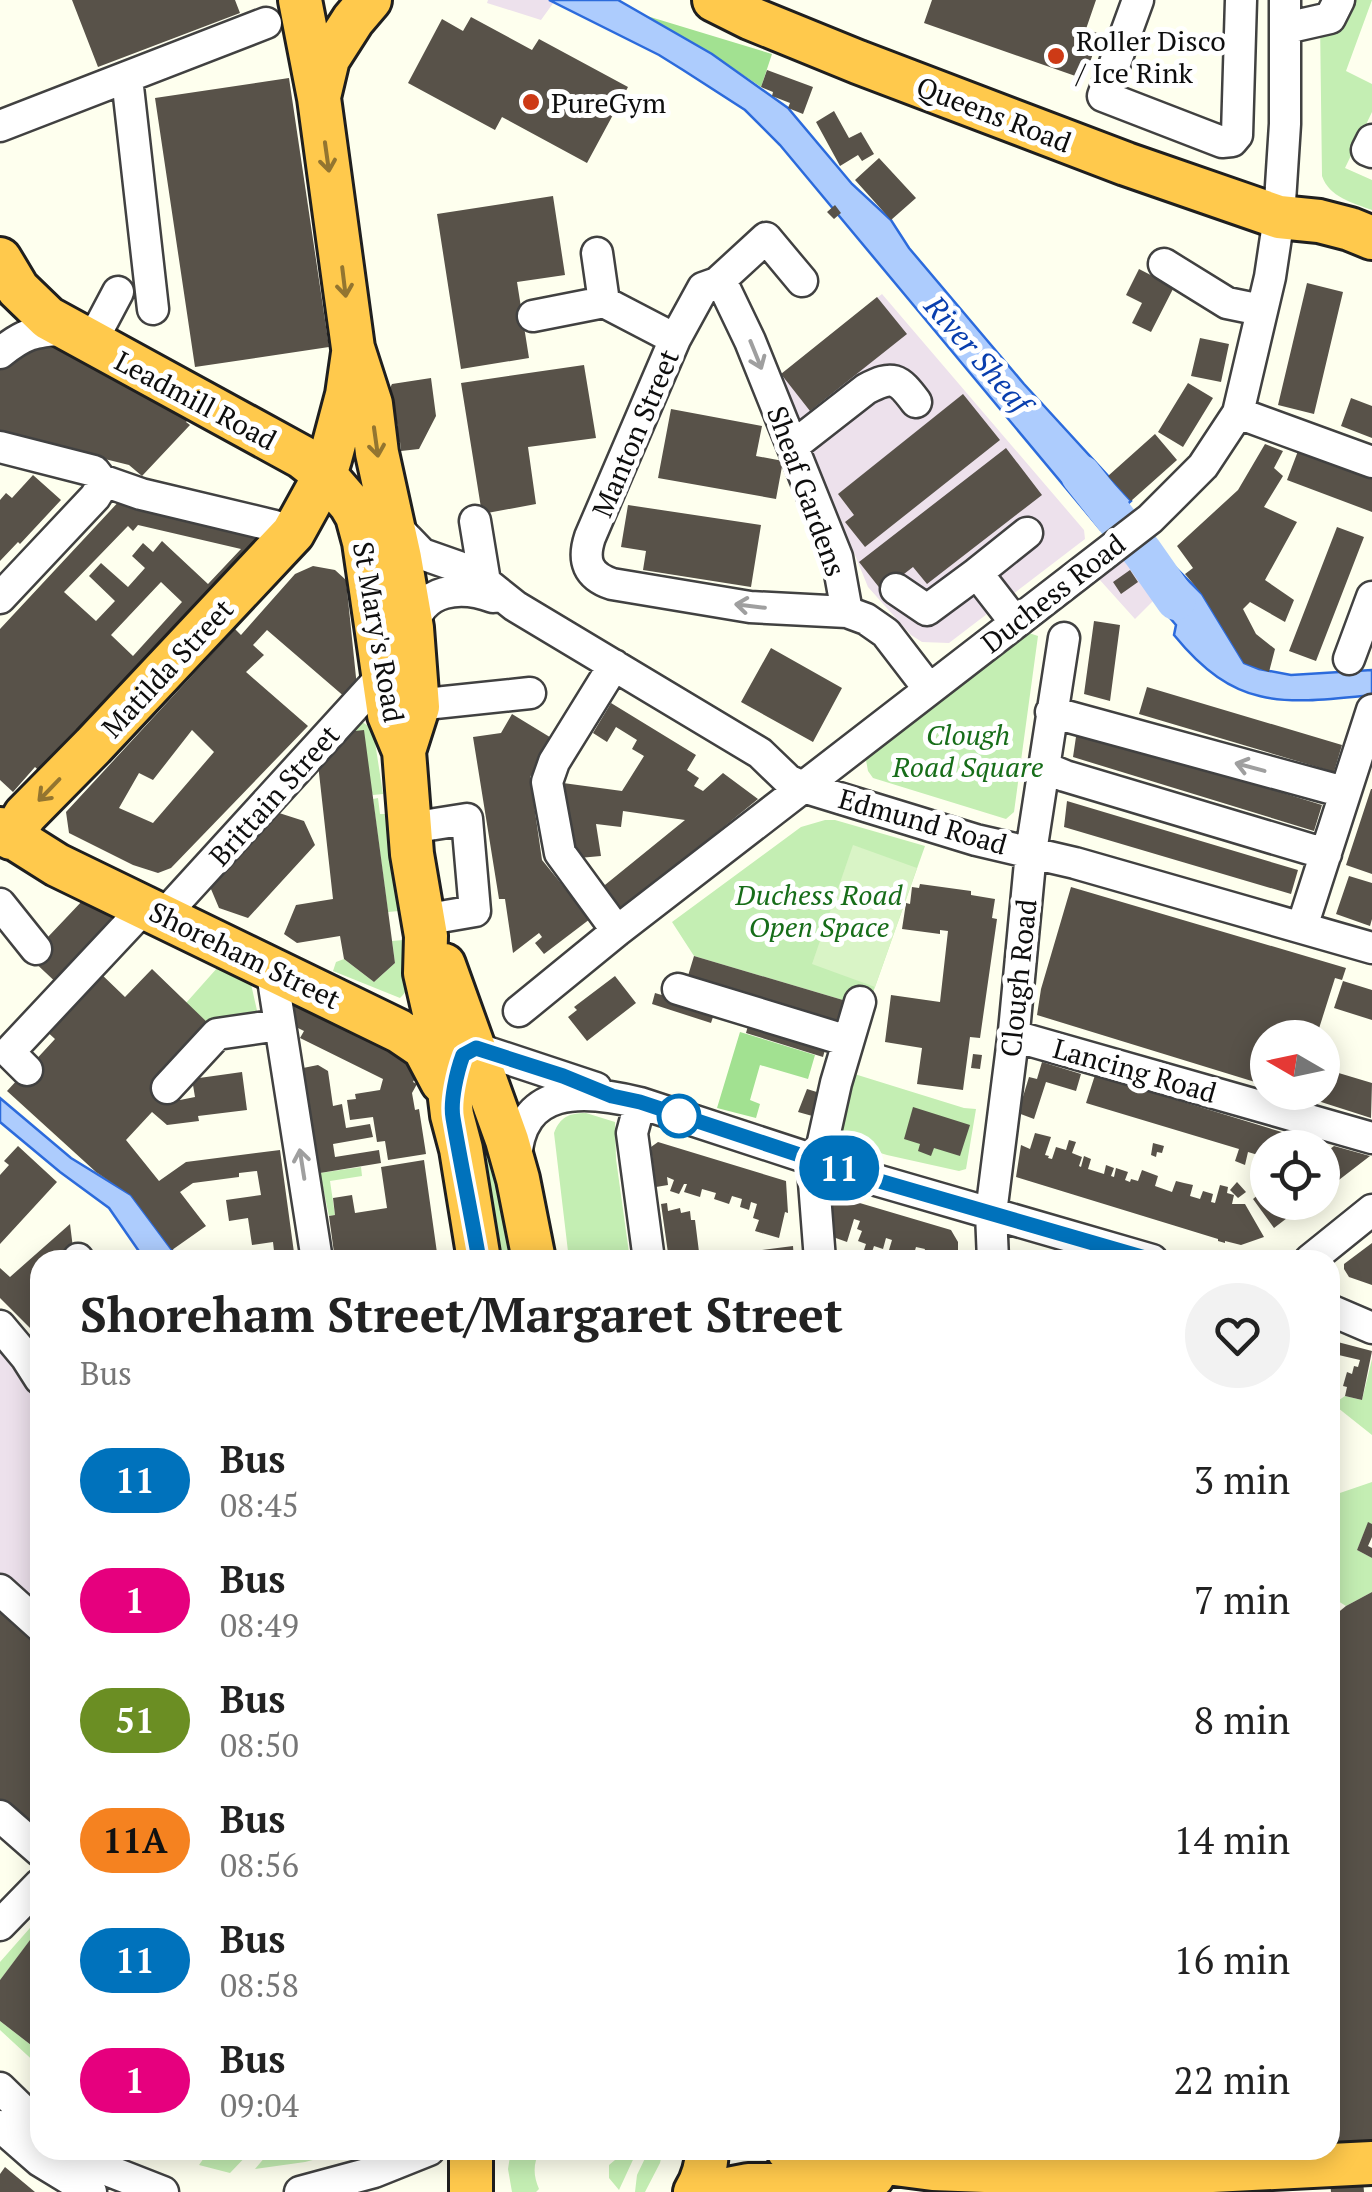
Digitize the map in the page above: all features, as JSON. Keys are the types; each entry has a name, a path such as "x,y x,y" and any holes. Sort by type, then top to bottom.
{"highway":[{"path":"319,98 328,60 370,0"},
{"name":"Queens Road","path":"714,0 777,30 1126,164 1279,217 1320,221 1372,238"},
{"name":"St Mary's Road","path":"283,12 319,98 353,348 370,404 412,628 418,708 404,750"},
{"name":"Queens Road","path":"1279,217 1313,244 1372,267"},
{"name":"Leadmill Road","path":"1,265 33,306 73,333 302,457 324,475"},
{"name":"St Mary's Road","path":"353,348 347,395 324,475 357,516 369,572 389,715 404,750 417,893 425,928 425,973 446,1065 477,1250"},
{"name":"Matilda Street","path":"4,840 292,533 324,475"},
{"name":"Shoreham Street","path":"4,840 411,1038 424,1048 440,1075 452,1116"},
{"name":"St Mary's Road","path":"425,928 445,966 476,1048 518,1179 532,1250"},
{"path":"452,1116 458,1069 463,1055 476,1048"},
{"path":"471,2160 471,2192"},
{"path":"695,2192 706,2160"},
{"path":"853,2160 951,2175"},
{"path":"712,2192 748,2185 951,2175 1181,2173 1372,2163"}],"street":[{"path":"1138,0 1103,96 1222,142 1232,142 1236,135 1240,0"},
{"path":"1286,14 1330,18 1339,0"},
{"path":"0,126 283,12"},
{"name":"Duchess Road","path":"519,1012 1150,519 1203,466 1238,413 1270,277 1284,154 1286,14"},
{"path":"127,78 153,309"},
{"path":"1372,140 1367,150 1372,152"},
{"name":"Manton Street","path":"802,281 766,238 710,286 676,339 587,545 587,564 593,575 612,584 750,607 847,612"},
{"path":"597,253 604,302"},
{"path":"1164,264 1228,303 1261,310"},
{"name":"Sheaf Gardens","path":"710,286 726,291 750,341 836,557 847,612 866,618 886,634 929,690"},
{"path":"0,353 30,334 73,333 100,326 118,292"},
{"path":"533,316 604,302 676,339"},
{"path":"793,446 879,382 890,379 902,384 916,402"},
{"path":"1238,413 1372,462"},
{"path":"0,447 94,471 101,480 141,494 275,526"},
{"path":"0,598 95,497 101,480"},
{"path":"475,521 486,582"},
{"name":"Edmund Road","path":"392,524 422,554 486,582 514,606"},
{"path":"896,589 927,610 1027,534"},
{"path":"977,573 1015,622"},
{"name":"Edmund Road","path":"412,628 414,618 427,603 452,590 475,591 514,606 614,665 760,753 788,780 803,787 976,840 1372,948"},
{"path":"1349,659 1372,596"},
{"name":"Clough Road","path":"992,1250 991,1213 1014,1036 1031,852 1064,638"},
{"path":"614,665 554,762 547,782 560,853 618,931"},
{"name":"Brittain Street","path":"27,1070 9,1052 154,912 384,674"},
{"path":"418,708 530,693"},
{"path":"1302,927 1372,710"},
{"path":"1051,712 1344,792"},
{"path":"1043,767 1326,854"},
{"path":"410,828 467,820 475,911 425,928"},
{"path":"0,904 36,950"},
{"path":"271,968 315,1250"},
{"path":"678,990 848,1041"},
{"path":"819,1250 814,1182 860,1002"},
{"path":"167,1088 191,1054 217,1034 279,1025"},
{"name":"Lancing Road","path":"1014,1036 1372,1138"},
{"path":"476,1048 933,1198 1118,1250"},
{"path":"518,1179 517,1146 527,1117 535,1109 566,1095 626,1099"},
{"path":"626,1099 648,1250"},
{"path":"1322,1250 1372,1210"},
{"path":"1340,1314 1372,1328"},
{"path":"0,1326 30,1363"},
{"path":"0,1590 30,1617"},
{"path":"0,1816 30,1842"},
{"path":"0,1926 30,1894"},
{"path":"0,2088 30,2117"},
{"path":"0,2125 30,2124"},
{"path":"0,2125 30,2151"},
{"path":"40,2160 91,2192"},
{"path":"90,2160 163,2192"},
{"path":"300,2192 404,2160"},
{"path":"951,2175 1002,2160"}],"shaded area":[{"path":"609,0 554,2 541,20 487,3"},
{"path":"882,294 1084,530 1085,539 949,643 922,642 911,635 868,587 781,374"},
{"path":"1126,558 1153,601 1135,619 1099,579"},
{"path":"0,1326 30,1366 30,1603 0,1576"}],"green space":[{"path":"1339,0 1372,0 1346,71 1372,84 1372,112 1345,168 1372,180 1372,210 1336,194 1322,176 1320,21"},
{"path":"647,16 772,54 761,87 712,54"},
{"name":"Clough Road Square","path":"1026,632 1038,636 1014,812 1006,819 873,778 866,760"},
{"path":"356,718 373,729 383,794 373,795 345,732"},
{"path":"378,798 380,814 387,814 399,911 388,912 373,799"},
{"name":"Duchess Road Open Space","path":"825,820 925,846 870,1001 853,1003 694,956 672,922 801,827"},
{"path":"853,845 917,868 875,987 812,964"},
{"path":"403,940 409,979 400,998 333,971 336,962 344,959 374,982 395,963 392,941"},
{"path":"218,967 251,984 258,1015 210,1025 186,1003"},
{"path":"740,1032 815,1055 808,1079 760,1065 750,1100 760,1104 756,1118 717,1108"},
{"path":"848,1072 976,1109 966,1169 959,1171 887,1155 830,1138"},
{"path":"586,1113 615,1122 629,1250 568,1250 554,1133 559,1123"},
{"path":"487,1124 516,1250 493,1250 481,1132"},
{"path":"361,1167 362,1176 330,1181 335,1215 329,1216 320,1173"},
{"path":"1372,1359 1372,1435 1340,1410 1340,1399 1345,1396 1362,1400"},
{"path":"1372,1482 1372,1524 1368,1523 1357,1550 1372,1558 1372,1592 1346,1606 1340,1602 1340,1493"},
{"path":"30,1928 30,1940 0,1980 0,1962"},
{"path":"0,2021 30,2044 30,2058 0,2030"},
{"path":"202,2160 242,2160 230,2173 199,2165"},
{"path":"263,2160 313,2160 305,2162 255,2169"},
{"path":"509,2160 537,2160 539,2189 512,2192"},
{"path":"615,2160 633,2160 619,2190 609,2178 609,2165"},
{"path":"644,2160 661,2160 645,2192 635,2192"}],"water":[{"path":"549,0 618,0 712,54 788,108 852,184 891,220 909,248 1024,384 1131,501 1100,529 780,145 745,110 659,55"},
{"path":"1154,546 1202,594 1244,663 1291,675 1372,670 1372,695 1287,700 1240,690 1219,678 1174,635 1176,625 1158,604 1134,563"},
{"path":"0,1098 71,1158 131,1195 172,1250 138,1250 109,1208 0,1122"}],"building":[{"path":"72,0 235,0 240,13 98,67"},
{"name":"Roller Disco / Ice Rink","path":"932,0 1096,0 1086,29 1100,34 1084,79 924,23"},
{"name":"PureGym","path":"471,17 532,50 539,39 628,87 587,163 502,117 495,130 408,83 442,19 463,31"},
{"path":"767,70 813,87 803,114 788,108 790,103 761,87"},
{"path":"289,78 329,347 195,367 155,98"},
{"path":"834,111 849,138 861,132 874,154 862,161 858,155 840,166 816,122"},
{"path":"879,158 916,198 891,220 855,180"},
{"path":"553,196 565,275 517,282 529,358 461,369 437,214"},
{"path":"835,205 841,213 834,219 827,212"},
{"path":"1139,269 1174,287 1151,332 1132,323 1142,303 1126,295"},
{"path":"1307,283 1343,292 1314,414 1278,405"},
{"path":"877,297 907,334 810,411 781,374"},
{"path":"1200,338 1229,344 1221,382 1191,376"},
{"path":"49,345 190,418 186,422 190,425 142,476 129,465 0,433 0,367 21,348"},
{"path":"584,365 596,438 528,447 536,504 482,514 461,383"},
{"path":"431,378 436,416 419,449 401,451 390,388 392,384"},
{"path":"1188,383 1213,398 1183,447 1158,432"},
{"path":"963,394 1000,440 865,547 845,522 854,515 838,494"},
{"path":"1351,398 1372,406 1372,438 1341,426"},
{"path":"671,409 762,426 756,456 783,461 776,499 658,478"},
{"path":"1155,434 1177,460 1131,501 1108,476"},
{"path":"1265,444 1283,451 1274,468 1283,476 1264,507 1297,522 1265,580 1294,600 1285,622 1250,602 1243,609 1256,634 1275,649 1269,672 1244,663 1202,594 1185,574 1193,568 1177,546 1238,490"},
{"path":"1006,448 1042,495 927,584 913,567 882,591 859,562"},
{"path":"1298,451 1372,478 1372,512 1287,480"},
{"path":"33,475 61,500 0,561 0,500 6,493 12,498"},
{"path":"123,497 265,537 47,778 35,767 13,792 0,780 0,629","holes":["138,525 241,549 208,584 162,541 153,552 143,543 132,556 145,568 128,587 101,563 89,576 115,601 96,621 64,592 128,526 133,531","161,582 182,602 133,656 111,635"]},
{"path":"628,505 761,525 751,587 643,570 646,551 621,547"},
{"path":"1337,527 1364,537 1316,661 1289,651"},
{"path":"313,566 335,570 346,580 357,687 346,698 267,630 253,645 264,655 246,672 308,726 171,868 158,873 133,865 69,833 66,812 235,629 241,635 295,574","holes":["192,730 214,752 153,823 119,808 139,773 153,780"]},
{"path":"1130,570 1138,582 1121,594 1113,582"},
{"path":"1094,621 1120,625 1110,701 1084,694"},
{"path":"771,648 842,688 813,742 741,702"},
{"path":"1147,687 1342,745 1334,772 1139,714"},
{"path":"611,703 696,755 687,770 699,778 694,786 703,791 723,773 758,799 622,910 616,909 600,889 685,820 623,811 621,827 596,824 601,856 579,858 570,833 563,783 622,791 644,756 632,749 637,740 616,727 607,742 593,733"},
{"path":"512,714 553,739 530,777 542,860 590,919 544,954 535,943 542,937 539,933 513,953 505,899 499,899 473,737 501,733"},
{"path":"364,730 395,963 374,982 344,959 340,936 297,943 284,934 296,905 333,899 318,764 345,732"},
{"path":"1077,730 1322,805 1314,831 1073,757"},
{"path":"1372,789 1372,874 1346,865"},
{"path":"1067,801 1298,870 1291,894 1064,827"},
{"path":"276,812 304,821 315,845 248,918 219,908 208,882"},
{"path":"1349,876 1372,883 1370,926 1336,914"},
{"path":"920,884 971,891 971,895 995,899 992,918 997,919 980,1038 970,1037 963,1090 917,1084 922,1048 885,1042 891,995 940,1002 948,931 940,930 940,934 902,929 912,887 919,888"},
{"path":"1071,887 1346,968 1342,980 1335,978 1322,1020 1250,1020 1250,1080 1037,1015"},
{"path":"84,899 127,919 62,988 29,957"},
{"path":"694,956 853,1003 846,1026 687,979"},
{"path":"152,969 210,1025 162,1084 180,1100 195,1097 192,1079 242,1072 247,1110 198,1116 199,1121 167,1125 152,1112 126,1140 159,1181 186,1162 280,1150 294,1250 274,1250 273,1242 252,1245 248,1218 229,1221 226,1200 261,1195 257,1171 193,1183 180,1192 206,1226 172,1250 131,1195 96,1172 7,1091 55,1039 43,1028 97,970 125,997"},
{"path":"615,976 636,1003 587,1041 568,1017 577,1010 574,1007"},
{"path":"1343,981 1372,990 1372,1020 1334,1008"},
{"path":"655,993 715,1011 711,1023 652,1004"},
{"path":"297,1002 392,1046 420,1068 412,1093 415,1110 419,1109 426,1154 388,1160 385,1141 377,1142 373,1117 350,1120 347,1100 356,1099 355,1094 380,1090 383,1079 300,1038 304,1031 292,1025 292,1009"},
{"path":"749,1022 826,1046 823,1057 746,1033"},
{"path":"973,1054 982,1055 980,1069 971,1068"},
{"path":"1042,1062 1081,1074 1076,1091 1046,1082 1034,1119 1018,1113 1029,1077 1037,1079"},
{"path":"318,1065 328,1071 333,1106 342,1104 346,1128 370,1124 373,1137 333,1144 335,1157 379,1150 381,1163 320,1173 303,1068"},
{"path":"1340,1073 1372,1083 1371,1118 1340,1108"},
{"path":"1095,1075 1275,1130 1250,1130 1250,1153 1245,1165 1235,1161 1239,1149 1086,1103"},
{"path":"807,1089 820,1093 816,1117 798,1112"},
{"path":"913,1107 970,1125 960,1156 934,1148 931,1156 918,1151 920,1144 904,1139"},
{"path":"1035,1133 1051,1137 1045,1155 1052,1159 1056,1147 1066,1150 1069,1140 1076,1142 1072,1153 1082,1157 1081,1167 1084,1156 1091,1159 1088,1169 1104,1174 1106,1165 1114,1168 1114,1177 1116,1168 1128,1172 1125,1180 1130,1182 1138,1181 1142,1170 1158,1176 1155,1186 1172,1192 1176,1181 1193,1185 1190,1196 1200,1199 1203,1191 1213,1194 1211,1202 1215,1203 1220,1185 1228,1187 1227,1193 1234,1195 1232,1204 1245,1204 1250,1220 1254,1220 1264,1237 1241,1245 1225,1243 1016,1177 1021,1145 1030,1149"},
{"path":"658,1142 786,1181 788,1213 785,1212 779,1238 755,1231 759,1220 753,1218 757,1204 751,1202 749,1210 740,1207 742,1199 732,1196 729,1204 714,1199 716,1193 702,1189 700,1197 684,1192 687,1184 679,1194 670,1191 674,1180 667,1177 668,1185 656,1187 651,1147"},
{"path":"1153,1143 1164,1146 1156,1157 1151,1155"},
{"path":"18,1146 57,1182 0,1244 0,1175 9,1165 4,1161"},
{"path":"1340,1148 1370,1156 1340,1179"},
{"path":"424,1160 437,1250 334,1250 329,1216 335,1215 333,1198 352,1195 355,1213 387,1208 381,1167"},
{"path":"1237,1182 1246,1192 1238,1198 1230,1190"},
{"path":"836,1196 951,1230 958,1250 889,1250 892,1240 886,1238 883,1249 874,1246 873,1250 864,1250 866,1244 858,1241 860,1221 854,1219 847,1242 833,1237 829,1214"},
{"path":"667,1203 668,1211 690,1211 699,1250 668,1250 661,1204"},
{"path":"1268,1220 1284,1220 1274,1228"},
{"path":"70,1224 72,1250 41,1250"},
{"path":"1372,1243 1372,1285 1349,1277 1344,1264"},
{"path":"793,1246 793,1250 762,1250"},
{"path":"30,1259 30,1328 0,1298 0,1268 10,1277"},
{"path":"1340,1343 1372,1351 1362,1400 1345,1396 1347,1387 1343,1386 1347,1372 1352,1374 1360,1360 1340,1355"},
{"path":"1368,1522 1372,1524 1368,1546 1372,1548 1372,1558 1357,1550"},
{"path":"1372,1592 1372,2140 1340,2142 1340,1611"},
{"path":"0,1609 30,1636 30,1826 0,1801"},
{"path":"30,1940 30,2044 0,2021 0,1980"},
{"path":"5,2167 35,2192 0,2192 0,2174"},
{"path":"1363,2180 1364,2192 1331,2192 1330,2181"}],"waterway":[{"name":"River Sheaf","path":"1081,475 1176,600"}],"bus line":[{"name":"11","path":"477,1250 452,1116 458,1069 463,1055 476,1048 869,1178 1118,1250"}],"place":[{"name":"Roller Disco / Ice Rink","path":"1056,56"},
{"name":"PureGym","path":"531,102"}]}
